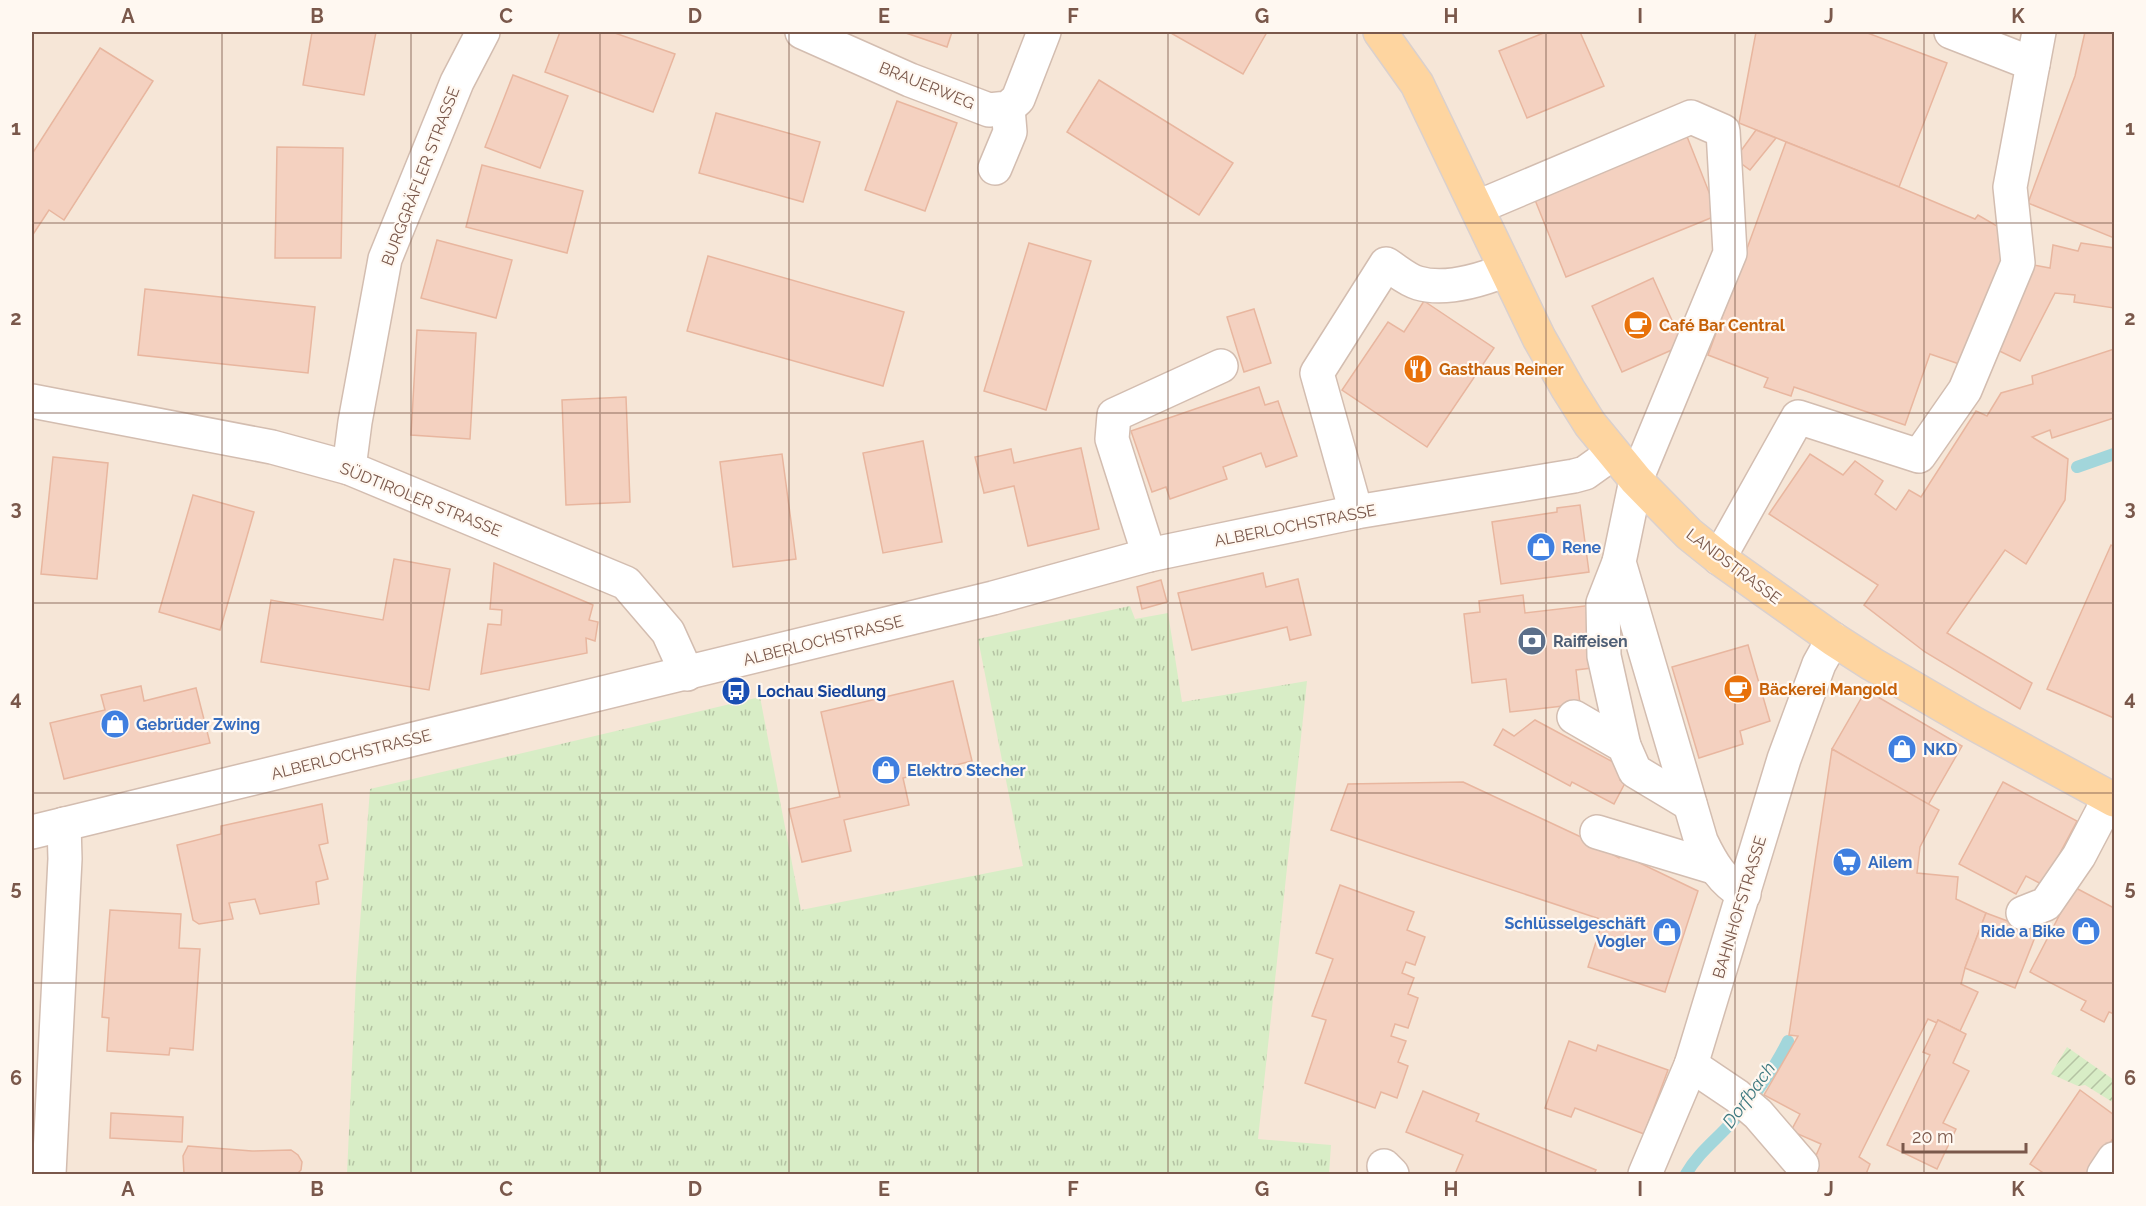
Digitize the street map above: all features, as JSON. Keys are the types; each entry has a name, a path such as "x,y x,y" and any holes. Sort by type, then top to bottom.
{"main road":[{"name":"LANDSTRASSE","path":"1380,32 1417,84 1539,338 1568,389 1590,424 1636,480 1689,534 1833,639 1973,723 2112,798"}],"street":[{"name":"BURGGRÄFLER STRASSE","path":"349,468 355,422 385,259 457,82 483,32"},
{"name":"BRAUERWEG","path":"802,32 910,80 989,110 1008,108"},
{"path":"995,168 1010,132 1008,108 1018,99 1044,32"},
{"path":"1952,32 2033,64"},
{"path":"1719,558 1798,417 1919,456 1965,390 2018,263 2010,187 2039,32"},
{"path":"1478,207 1691,117 1723,131 1730,253 1636,480 1619,562 1603,603 1604,656 1624,746 1635,771 1690,804"},
{"path":"1356,512 1317,373 1386,264 1418,283 1444,285 1479,281 1506,270"},
{"path":"1149,555 1112,439 1114,415 1221,366"},
{"name":"SÜDTIROLER STRASSE","path":"32,401 272,447 349,468 626,584 668,632 687,674"},
{"name":"ALBERLOCHSTRASSE","path":"32,832 687,674 993,598 1149,555 1356,512 1574,476 1585,473 1613,453"},
{"path":"1619,562 1701,841 1713,867 1729,885 1744,894"},
{"name":"BAHNHOFSTRASSE","path":"1645,1174 1691,1065 1784,759 1819,664 1833,639"},
{"path":"1574,717 1624,746"},
{"path":"2022,914 2046,904 2079,856 2112,798"},
{"path":"50,1174 65,859 64,824"},
{"path":"1597,832 1713,867"},
{"path":"1691,1065 1747,1105 1802,1165"},
{"path":"2104,1174 2115,1159"}],"shaded area":[{"path":"32,32 2114,32 2114,1174 32,1174"}],"green space":[{"path":"1130,606 1135,619 1168,613 1182,702 1307,681 1258,1139 1331,1145 1329,1174 347,1174 356,977 370,789 760,697 801,910 1023,866 978,639"},
{"path":"2067,1047 2114,1080 2114,1103 2085,1085 2078,1086 2051,1074"}],"building":[{"path":"312,32 376,32 364,95 303,85"},
{"path":"560,32 612,32 675,54 653,112 545,72"},
{"path":"903,32 952,32 947,47"},
{"path":"1169,32 1267,32 1243,74"},
{"path":"1546,32 1580,32 1604,86 1527,118 1499,51"},
{"path":"1756,32 1865,32 1947,63 1899,187 1739,123"},
{"path":"2085,32 2114,32 2114,238 2028,203 2075,76"},
{"path":"100,48 153,81 64,220 49,210 32,236 32,154"},
{"path":"513,75 568,96 540,168 485,147"},
{"path":"1099,80 1233,163 1199,215 1067,132"},
{"path":"897,101 957,123 925,211 865,190"},
{"path":"716,113 820,142 803,202 699,173"},
{"path":"1756,130 1776,138 1750,170 1735,159"},
{"path":"1686,134 1718,215 1566,277 1533,195"},
{"path":"1786,142 1975,219 1978,215 1997,226 2004,238 2010,254 1968,367 1930,354 1905,425 1794,387 1791,396 1764,387 1768,378 1708,355"},
{"path":"277,147 343,148 341,258 275,258"},
{"path":"482,165 583,191 567,253 466,227"},
{"path":"437,240 512,260 496,318 421,298"},
{"path":"1029,243 1091,261 1046,410 984,391"},
{"path":"2081,243 2114,248 2114,308 2074,302 2075,295 2055,293 2020,361 1991,347 2034,265 2050,268 2053,245 2078,251"},
{"path":"708,256 904,312 883,386 687,331"},
{"name":"Café Bar Central","path":"1653,278 1683,345 1622,372 1592,306"},
{"path":"145,289 315,307 308,373 138,355"},
{"name":"Gasthaus Reiner","path":"1424,301 1494,348 1427,447 1342,390 1388,322 1404,332"},
{"path":"1254,309 1271,363 1244,372 1227,317"},
{"path":"417,330 476,333 470,439 411,435"},
{"path":"2114,349 2114,418 2052,438 2050,430 2032,437 2068,459 2065,500 2026,564 2005,550 1947,633 2032,683 2020,709 1925,652 1864,605 1878,585 1769,514 1810,454 1843,475 1855,461 1883,481 1875,494 1896,510 1909,490 1921,497 1976,411 1987,416 2001,393 2033,384 2032,376"},
{"path":"1259,387 1265,405 1278,401 1297,456 1266,467 1261,453 1223,467 1227,479 1170,499 1166,487 1152,492 1131,431"},
{"path":"626,397 630,502 566,505 562,400"},
{"path":"923,441 942,542 883,553 863,453"},
{"path":"1081,448 1099,529 1028,546 1014,486 984,493 975,457 1011,449 1014,463"},
{"path":"782,454 796,559 733,567 720,462"},
{"path":"53,457 108,463 97,579 41,574"},
{"path":"193,495 254,512 220,630 159,612"},
{"name":"Rene","path":"1580,505 1589,572 1501,584 1492,522 1557,512 1557,508"},
{"path":"2111,545 2114,547 2114,718 2047,689"},
{"path":"394,559 450,569 429,690 261,662 271,600 383,620"},
{"path":"494,563 593,605 589,620 598,622 595,641 586,638 587,653 481,674 488,624 501,625 502,610 490,609"},
{"path":"1263,573 1266,587 1298,579 1311,635 1290,640 1287,627 1192,650 1178,593"},
{"path":"1161,580 1167,602 1142,609 1137,587"},
{"name":"Raiffeisen","path":"1523,595 1525,613 1593,605 1600,667 1576,670 1580,704 1510,712 1506,679 1472,683 1464,614 1480,612 1479,601"},
{"path":"1748,645 1770,721 1740,731 1743,744 1699,758 1672,667"},
{"name":"Elektro Stecher","path":"953,681 972,761 903,778 909,805 844,820 851,851 802,862 789,809 840,797 821,712"},
{"path":"141,686 144,701 196,688 210,743 64,779 50,723 105,710 101,695"},
{"path":"1866,690 1962,746 1928,805 1832,749"},
{"path":"1535,720 1626,769 1620,780 1625,783 1614,804 1572,782 1570,786 1494,745 1503,729 1514,736"},
{"path":"1832,749 1939,810 1920,847 1917,873 1958,877 1956,899 1986,913 1961,984 1978,992 1960,1031 1938,1020 1937,1023 1928,1019 1859,1157 1870,1164 1866,1174 1808,1174 1821,1144 1791,1131 1800,1114 1764,1095 1798,1036 1789,1035"},
{"path":"1463,782 1581,837 1619,858 1621,854 1698,891 1665,992 1588,967 1603,920 1331,830 1348,784"},
{"path":"2003,782 2077,821 2043,885 2026,876 2016,894 1959,864"},
{"path":"322,804 328,843 319,845 328,879 316,882 319,904 260,914 255,899 229,903 233,919 199,924 193,920 177,845 221,834 221,826"},
{"path":"1340,885 1414,912 1407,930 1425,937 1415,965 1406,962 1402,973 1414,978 1408,994 1418,998 1408,1028 1395,1024 1391,1036 1406,1041 1398,1062 1408,1066 1397,1098 1381,1092 1375,1108 1305,1083 1326,1020 1312,1016 1333,959 1316,953"},
{"path":"2074,887 2114,908 2114,1014 2109,1012 2104,1022 2081,1010 2086,1001 2030,972"},
{"path":"110,910 181,914 179,948 200,949 193,1050 170,1048 169,1055 107,1051 109,1018 102,1017"},
{"path":"1986,913 2037,932 2015,988 1965,968"},
{"path":"1938,1020 1966,1034 1953,1063 1969,1071 1943,1123 1956,1129 1937,1169 1887,1145 1930,1055 1923,1052"},
{"path":"1569,1041 1596,1051 1598,1045 1668,1070 1644,1134 1575,1108 1571,1117 1545,1108"},
{"path":"2080,1090 2114,1115 2114,1137 2089,1174 2045,1174 2030,1164"},
{"path":"1423,1091 1479,1114 1476,1121 1596,1170 1594,1174 1455,1174 1463,1155 1406,1132"},
{"path":"111,1113 183,1117 182,1142 110,1138"},
{"path":"188,1146 252,1151 291,1150 302,1162 301,1170 297,1174 184,1174 183,1156"}],"waterway":[{"name":"Dorfbach","path":"2077,467 2114,454"},
{"name":"Dorfbach","path":"1686,1174 1747,1104 1770,1073 1788,1041"}],"place":[{"name":"Café Bar Central","path":"1638,325"},
{"name":"Gasthaus Reiner","path":"1418,369"},
{"name":"Rene","path":"1541,547"},
{"name":"Raiffeisen","path":"1532,641"},
{"name":"Bäckerei Mangold","path":"1738,689"},
{"name":"Lochau Siedlung","path":"736,691"},
{"name":"Gebrüder Zwing","path":"115,724"},
{"name":"NKD","path":"1902,749"},
{"name":"Elektro Stecher","path":"886,770"},
{"name":"Ailem","path":"1847,862"},
{"name":"Ride a Bike","path":"2086,931"},
{"name":"Schlüsselgeschäft Vogler","path":"1667,932"}]}
